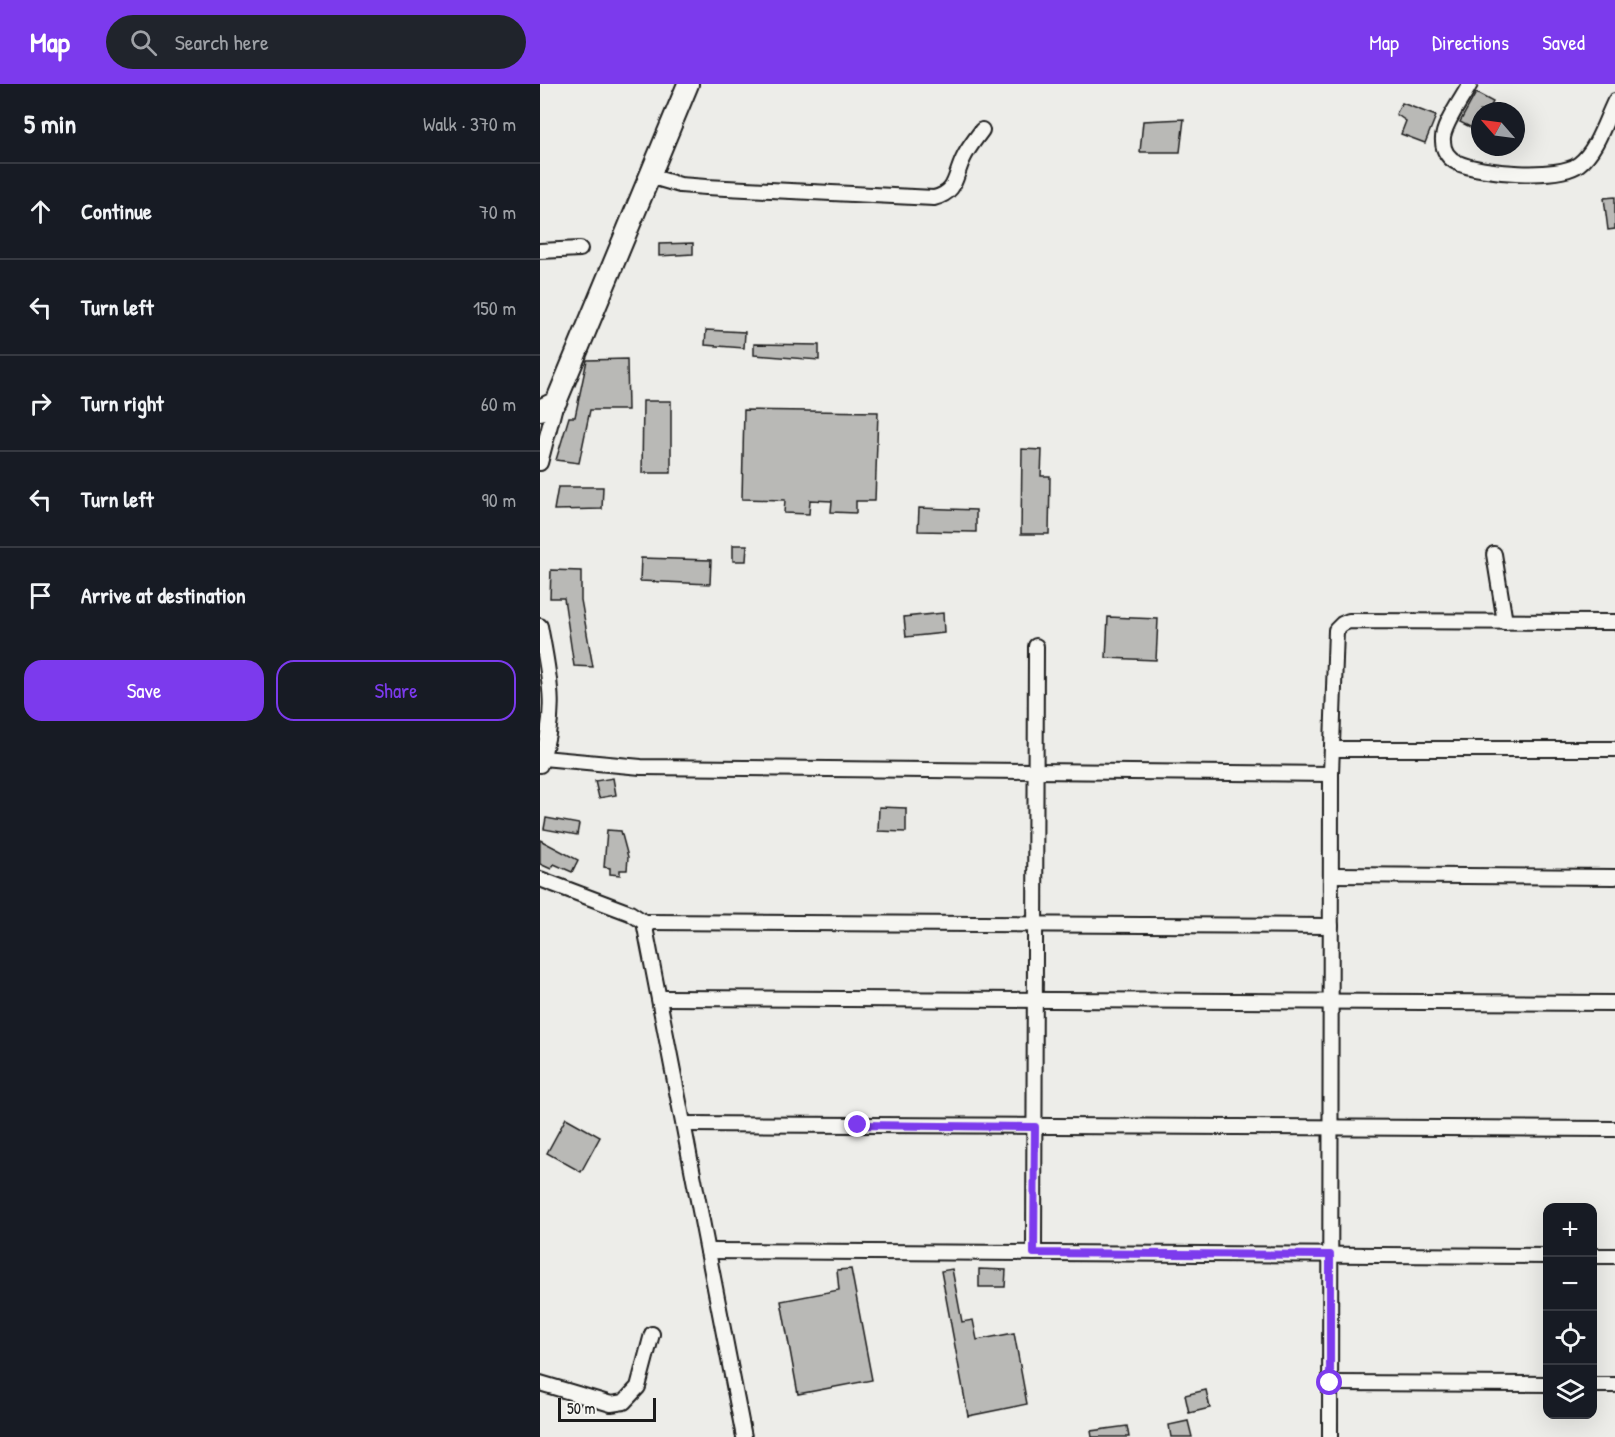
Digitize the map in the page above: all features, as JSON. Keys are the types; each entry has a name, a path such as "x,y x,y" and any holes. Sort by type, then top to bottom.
{"street":[{"path":"540,463 548,406 687,84"},
{"path":"1470,84 1443,132 1443,144 1447,154 1462,165 1530,175 1560,173 1578,165 1591,151 1615,101"},
{"path":"649,176 680,185 934,198 945,195 953,188 965,155 982,130"},
{"path":"540,251 580,249"},
{"path":"1494,554 1505,622"},
{"path":"1330,1437 1331,774 1335,633 1342,624 1349,621 1615,622"},
{"path":"540,626 553,700 541,762 641,767 1331,774"},
{"path":"1034,1253 1036,646"},
{"path":"1332,749 1615,749"},
{"path":"1331,875 1615,877"},
{"path":"540,879 630,913 644,922 1331,926"},
{"path":"644,922 744,1437"},
{"path":"660,998 1615,1003"},
{"path":"684,1124 1615,1129"},
{"path":"708,1251 1543,1256"},
{"path":"1597,1256 1615,1256"},
{"path":"540,1383 611,1404 624,1402 638,1387 652,1334"},
{"path":"1330,1383 1543,1384"},
{"path":"1597,1385 1615,1385"}],"building":[{"path":"1476,93 1493,102 1471,102"},
{"path":"1471,102 1471,128 1460,122"},
{"path":"1402,103 1436,116 1425,143 1401,134 1406,121 1396,114"},
{"path":"1184,119 1180,152 1140,152 1143,121"},
{"path":"1615,197 1615,229 1608,230 1604,198"},
{"path":"693,243 693,254 659,256 659,244"},
{"path":"706,330 745,332 744,348 705,345"},
{"path":"754,344 819,345 819,360 754,355"},
{"path":"627,359 628,410 590,410 579,463 556,460 569,417 575,417 587,360"},
{"path":"643,401 671,401 671,473 642,473"},
{"path":"744,410 878,412 875,501 856,501 856,513 831,512 832,501 810,500 809,514 784,513 785,500 742,499"},
{"path":"1022,449 1042,450 1041,476 1050,476 1049,534 1021,534"},
{"path":"558,487 603,487 602,509 554,510"},
{"path":"919,508 976,510 976,532 918,531"},
{"path":"733,545 747,545 746,561 733,561"},
{"path":"641,558 711,560 710,584 640,581"},
{"path":"551,570 581,571 581,600 593,667 574,666 564,598 550,598"},
{"path":"943,613 944,633 906,637 904,617"},
{"path":"1108,617 1158,619 1156,660 1106,658"},
{"path":"613,778 616,795 599,798 595,781"},
{"path":"879,807 906,808 906,832 878,831"},
{"path":"546,818 579,824 577,835 544,829"},
{"path":"607,830 621,831 628,857 627,870 620,870 620,875 610,874 610,868 604,867"},
{"path":"540,840 578,860 572,872 554,864 551,869 540,864"},
{"path":"566,1118 600,1137 581,1172 547,1153"},
{"path":"851,1269 872,1380 798,1394 781,1301 839,1290 837,1270"},
{"path":"952,1269 962,1322 973,1320 977,1340 1014,1333 1027,1404 968,1416 941,1271"},
{"path":"979,1269 1006,1270 1005,1287 979,1287"},
{"path":"1206,1390 1210,1408 1189,1413 1185,1395"},
{"path":"1188,1421 1192,1437 1171,1437 1169,1425"},
{"path":"1127,1426 1129,1437 1092,1437 1091,1431"}],"route":[{"path":"858,1125 1035,1127 1034,1253 1330,1255 1330,1383"}]}
